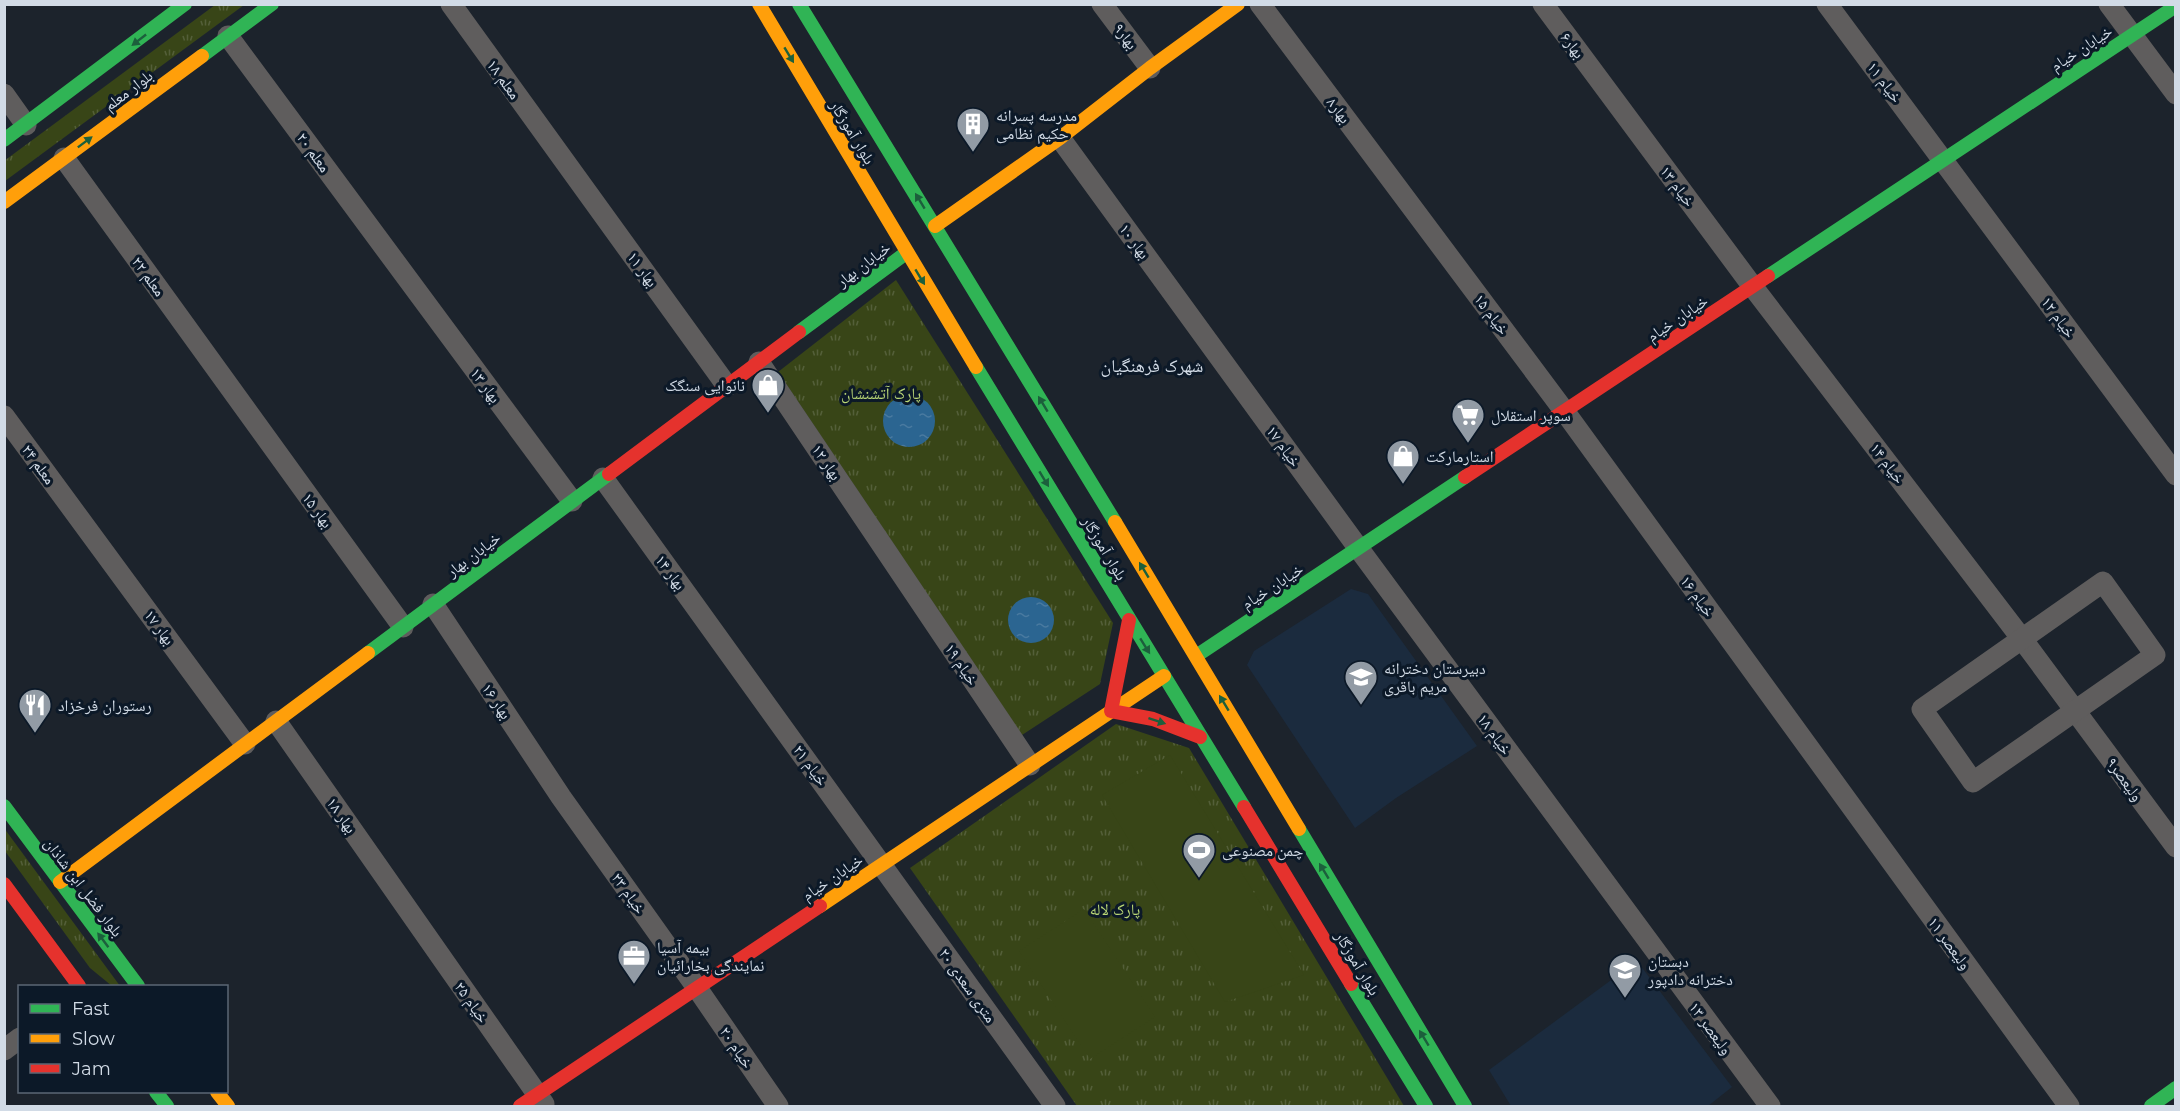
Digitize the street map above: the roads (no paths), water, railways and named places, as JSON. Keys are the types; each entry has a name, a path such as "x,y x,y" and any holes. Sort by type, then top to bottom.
{"main road":[{"name":"بلوار معلم","path":"4,140 185,4"},
{"name":"بلوار معلم","path":"4,202 272,4"},
{"name":"بلوار آموزگار","path":"759,4 906,253 1034,454 1129,620 1200,737 1426,1075 1465,1107"},
{"name":"بلوار آموزگار","path":"799,4 935,226 1059,440 1196,656 1426,1075 1426,1107"},
{"path":"935,226 1060,138 1238,4"},
{"name":"خیابان خیام","path":"1196,656 2175,6"},
{"name":"خیابان بهار","path":"60,882 906,253"},
{"path":"1129,620 1111,711 1153,718 1200,737"},
{"name":"خیابان خیام","path":"534,1103 697,988 1164,676"},
{"name":"بلوار فضل ابن شاذان","path":"4,806 137,985"},
{"path":"4,884 78,985"},
{"path":"2151,1107 2175,1088"},
{"path":"157,1093 167,1107"},
{"path":"218,1093 228,1107"}],"street":[{"name":"معلم ۱۸","path":"451,4 558,153"},
{"name":"بهار۹","path":"1102,4 1150,68"},
{"name":"بهار۸","path":"1260,4 1418,216"},
{"name":"بهار۶","path":"1543,4 1603,85"},
{"name":"خیام ۱۱","path":"1827,4 1943,159"},
{"path":"2109,4 2175,94"},
{"name":"معلم ۲۰","path":"228,36 400,269"},
{"name":"خیام ۱۳","path":"1603,85 1753,287"},
{"path":"4,94 26,125"},
{"name":"بهار ۱۰","path":"1060,138 1209,344"},
{"name":"بهار ۱۱","path":"558,153 727,386"},
{"name":"معلم ۲۲","path":"64,158 233,393"},
{"name":"خیام ۱۲","path":"1943,159 2175,475"},
{"name":"خیام ۱۵","path":"1418,216 1565,412"},
{"name":"بهار ۱۳","path":"400,269 572,501"},
{"name":"خیام ۱۴","path":"1753,287 2075,711"},
{"name":"خیام ۱۷","path":"1209,344 1359,549"},
{"name":"بهار ۱۲","path":"759,362 894,562"},
{"name":"بهار ۱۵","path":"233,393 403,627"},
{"name":"خیام ۱۶","path":"1565,412 1831,780"},
{"name":"معلم ۲۴","path":"4,416 74,511"},
{"name":"بهار ۱۴","path":"603,478 739,667"},
{"name":"بهار ۱۷","path":"74,511 245,744"},
{"name":"خیام ۱۸","path":"1359,549 1632,920"},
{"name":"خیام ۱۹","path":"894,562 1030,765"},
{"path":"2103,582 2155,655 2075,711 1973,782 1922,710 2103,582"},
{"name":"بهار ۱۶","path":"433,604 561,797"},
{"name":"خیام ۲۱","path":"739,667 882,864"},
{"name":"ولیعصر۹","path":"2075,711 2175,847"},
{"name":"بهار ۱۸","path":"276,721 407,908"},
{"name":"ولیعصر ۱۱","path":"1831,780 2069,1107"},
{"name":"خیام ۲۳","path":"561,797 697,988"},
{"name":"۲۰ متری سعدی","path":"882,864 1055,1107"},
{"name":"خیام ۲۵","path":"407,908 534,1103"},
{"name":"ولیعصر ۱۳","path":"1632,920 1770,1107"},
{"name":"خیام ۲۰","path":"697,988 778,1107"},
{"path":"4,1050 18,1040"}],"water":[{"path":"909,395 923,399 931,407 935,421 931,435 923,443 909,447 895,443 887,435 883,421 887,407 895,399"},
{"path":"1036,597 1048,603 1053,611 1053,629 1048,637 1040,642 1026,643 1018,640 1011,633 1008,615 1011,607 1018,600"}],"place":[{"name":"مدرسه پسرانه حکیم نظامی","path":"973,153"},
{"name":"نانوایی سنگک","path":"768,414"},
{"name":"سوپر استقلال","path":"1468,444"},
{"name":"استارمارکت","path":"1403,485"},
{"name":"دبیرستان دخترانه مریم باقری","path":"1361,706"},
{"name":"رستوران فرخزاد","path":"35,734"},
{"name":"چمن مصنوعی","path":"1199,879"},
{"name":"بیمه آسیا نمایندگی بخارائیان","path":"634,985"},
{"name":"دبستان دخترانه دادپور","path":"1625,999"}],"district":[{"name":"شهرک فرهنگیان","path":"1152,366"}],"park label":[{"name":"پارک آتشنشان","path":"881,393"},
{"name":"پارک لاله","path":"1115,909"}]}
